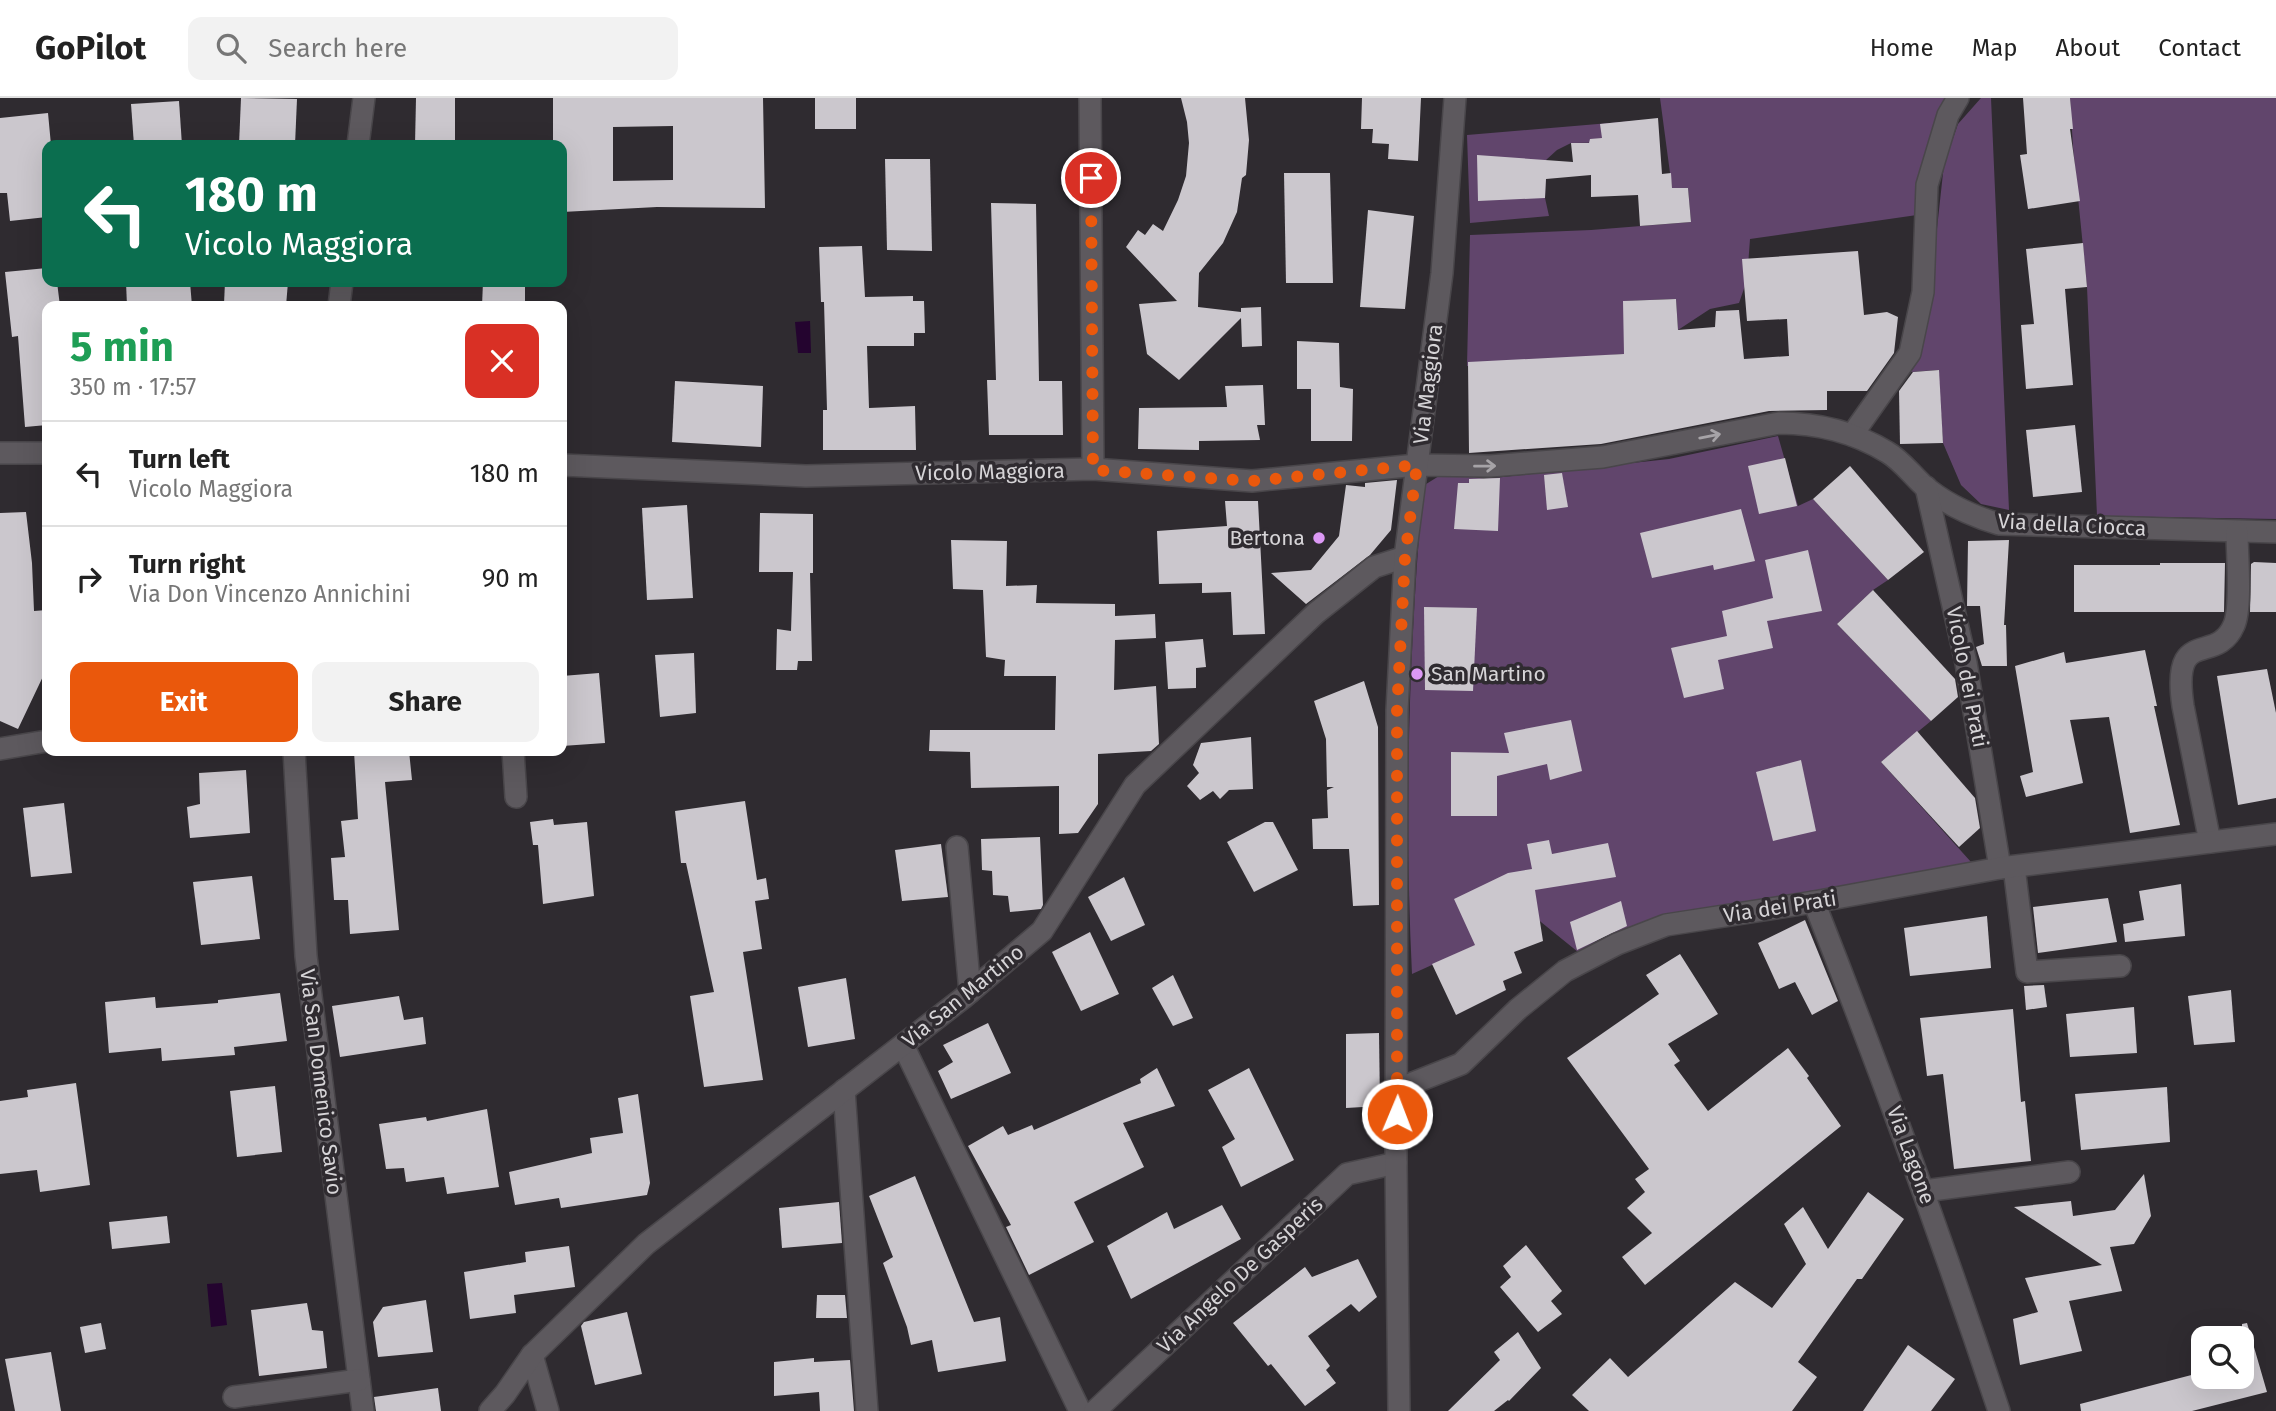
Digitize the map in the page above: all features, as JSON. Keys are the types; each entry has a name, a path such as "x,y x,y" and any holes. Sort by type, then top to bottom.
{"street":[{"path":"359,140 363,98"},
{"path":"1090,98 1093,470"},
{"name":"Via Maggiora","path":"1399,1411 1396,1163 1397,710 1405,557 1442,273 1455,98"},
{"path":"1852,435 1910,353 1923,292 1927,185 1948,115 1958,98"},
{"name":"Via della Ciocca","path":"1417,465 1490,466 1603,457 1779,423 1806,423 1852,435 1889,453 1926,487 1969,515 1999,524 2276,532"},
{"path":"0,453 42,453"},
{"name":"Vicolo Maggiora","path":"567,465 806,477 1093,470 1252,481 1417,465"},
{"name":"Vicolo dei Prati","path":"1926,487 1966,663 2027,972 2120,967"},
{"path":"2210,842 2180,683 2182,665 2190,654 2222,641 2236,622 2237,532"},
{"name":"Via San Martino","path":"490,1411 532,1355 646,1244 903,1045 1042,931 1135,785 1316,613 1374,567 1405,557"},
{"path":"0,748 42,742"},
{"name":"Via San Domenico Savio","path":"294,756 306,956 363,1411"},
{"path":"513,756 516,797"},
{"name":"Via dei Prati","path":"1398,1089 1461,1065 1518,1009 1565,971 1617,944 1666,925 1814,902 2007,867 2276,834"},
{"path":"957,847 970,992"},
{"name":"Via Lagone","path":"1814,902 1924,1191 1998,1411"},
{"path":"903,1045 1080,1411"},
{"path":"844,1090 867,1411"},
{"name":"Via Angelo De Gasperis","path":"1095,1411 1347,1174 1396,1163"},
{"path":"1924,1191 2069,1172"},
{"path":"532,1355 548,1411"},
{"path":"234,1397 359,1380"}],"shaded area":[{"path":"1660,98 1947,98 1928,146 1917,215 1750,239 1747,280 1739,303 1710,309 1678,330 1676,299 1624,301 1624,354 1467,366 1470,235 1591,230 1691,222 1688,188 1672,188"},
{"path":"1981,98 1991,98 2009,510 1981,504 1961,485 1943,443 1938,370 1911,372 1910,375 1930,293 1944,164 1958,124"},
{"path":"2070,98 2276,98 2276,519 2097,516 2087,287"},
{"path":"1645,120 1648,142 1571,143 1546,160 1545,198 1549,216 1470,223 1467,135"},
{"path":"810,321 811,353 798,353 795,322"},
{"path":"1778,436 1798,506 1813,499 1888,580 1873,590 1837,624 1931,721 1881,762 1980,872 1628,931 1605,936 1578,952 1536,918 1412,974 1408,852 1409,730 1423,486 1447,471 1484,479 1669,459"},
{"path":"222,1283 227,1325 211,1327 207,1284"}],"building":[{"path":"241,98 297,99 295,140 239,140"},
{"path":"416,98 455,98 455,140 415,140"},
{"path":"553,98 763,98 765,208 657,207 567,212 567,140 553,140","holes":["673,126 673,180 613,181 613,127"]},
{"path":"815,98 856,98 856,129 815,129"},
{"path":"1181,98 1245,98 1249,140 1246,175 1242,178 1237,212 1223,243 1199,273 1198,307 1241,312 1241,308 1261,307 1262,346 1242,347 1241,318 1179,380 1147,354 1139,304 1177,301 1126,247 1138,230 1145,235 1153,224 1163,231 1178,200 1186,176 1189,143"},
{"path":"1362,98 1421,98 1418,161 1388,159 1389,144 1372,143 1373,129 1361,129"},
{"path":"2023,98 2070,98 2073,129 2070,129 2080,201 2028,209 2020,155 2027,154"},
{"path":"179,101 182,140 134,140 131,104"},
{"path":"48,113 51,140 42,140 42,218 10,221 7,193 0,193 0,118"},
{"path":"1658,118 1662,174 1671,173 1672,188 1688,188 1691,222 1640,226 1638,195 1591,197 1591,175 1546,179 1545,198 1478,201 1477,155 1573,162 1571,143 1589,143 1590,139 1602,138 1600,124"},
{"path":"885,159 930,159 932,251 887,250"},
{"path":"1284,173 1330,173 1333,283 1286,283"},
{"path":"991,203 1036,204 1039,381 1062,381 1063,435 989,435 987,380 996,380"},
{"path":"1368,210 1414,216 1405,309 1360,307"},
{"path":"2083,243 2087,287 2065,289 2073,385 2026,389 2021,325 2034,324 2026,249"},
{"path":"862,246 865,297 913,296 913,301 924,301 925,333 914,333 914,346 867,346 869,408 915,406 916,450 823,450 823,410 827,410 824,302 821,302 819,247"},
{"path":"1858,251 1864,315 1887,312 1898,317 1894,353 1867,391 1827,391 1827,410 1769,411 1601,444 1469,453 1468,362 1624,354 1623,301 1676,299 1678,330 1715,327 1716,311 1739,310 1744,359 1789,356 1787,319 1747,321 1742,259"},
{"path":"42,268 42,287 58,287 59,301 42,301 42,425 25,427 18,336 12,337 5,272"},
{"path":"126,287 190,287 192,301 127,301"},
{"path":"225,287 288,287 286,301 224,301"},
{"path":"483,287 525,287 525,301 482,301"},
{"path":"1297,341 1339,343 1340,387 1353,389 1352,441 1311,441 1311,389 1297,389"},
{"path":"1939,370 1943,443 1900,444 1899,391 1913,372"},
{"path":"675,381 763,386 761,447 672,442"},
{"path":"1263,385 1265,425 1257,425 1260,440 1199,441 1199,450 1138,449 1139,408 1227,407 1225,386"},
{"path":"2075,425 2082,492 2033,497 2026,430"},
{"path":"1785,458 1797,506 1759,514 1748,466"},
{"path":"1850,466 1924,552 1888,580 1813,499"},
{"path":"1562,473 1568,507 1547,510 1544,475"},
{"path":"1500,478 1498,531 1454,529 1458,483 1469,483 1469,479"},
{"path":"1397,480 1391,530 1370,555 1306,604 1271,573 1311,570 1339,536 1346,485 1365,487 1365,483"},
{"path":"1225,501 1258,501 1265,634 1233,635 1231,592 1202,593 1202,583 1159,584 1157,531 1227,526"},
{"path":"687,505 693,598 647,600 642,508"},
{"path":"1741,509 1755,561 1714,570 1713,565 1652,578 1640,533"},
{"path":"26,512 34,611 42,610 42,679 18,729 0,721 0,513"},
{"path":"760,513 813,514 813,573 810,573 812,661 798,661 797,670 776,670 777,629 791,631 793,572 759,572"},
{"path":"951,540 1007,541 1006,586 1037,585 1036,603 1115,604 1115,616 1155,614 1156,638 1115,640 1114,690 1156,686 1159,744 1151,751 1098,754 1098,804 1078,833 1059,834 1059,786 971,788 970,752 929,751 930,730 1055,730 1056,676 1004,676 1005,660 986,657 983,590 953,589"},
{"path":"2009,540 2004,625 2007,666 1982,666 1976,647 1984,644 1980,606 1967,606 1968,541"},
{"path":"1808,550 1822,611 1767,621 1773,648 1718,660 1724,689 1684,698 1671,648 1727,636 1722,611 1773,598 1765,560"},
{"path":"2225,563 2224,612 2074,612 2074,565"},
{"path":"2276,563 2276,612 2250,612 2251,564"},
{"path":"1873,590 1955,679 1958,697 1931,721 1837,624"},
{"path":"1424,607 1477,608 1473,691 1425,690"},
{"path":"1203,639 1206,667 1196,668 1196,688 1168,689 1165,642"},
{"path":"2145,650 2157,706 2154,706 2180,825 2130,833 2109,717 2070,720 2083,783 2026,797 2020,776 2033,772 2015,666 2064,652 2066,663"},
{"path":"694,653 696,713 660,717 655,655"},
{"path":"2267,669 2276,713 2276,798 2238,805 2217,676"},
{"path":"599,673 605,743 567,746 567,676"},
{"path":"1364,681 1378,727 1379,905 1353,906 1349,849 1313,849 1312,819 1328,818 1327,790 1334,787 1327,787 1326,739 1314,701"},
{"path":"1571,720 1582,771 1550,780 1547,764 1497,776 1497,816 1451,816 1451,752 1509,753 1504,733"},
{"path":"1917,731 1975,798 1980,828 1959,847 1881,762"},
{"path":"1251,737 1253,789 1229,790 1220,799 1213,791 1200,800 1187,786 1199,773 1193,765 1201,743"},
{"path":"354,756 410,756 412,780 385,782 399,930 350,934 348,900 334,900 331,858 345,857 341,821 358,819"},
{"path":"1801,760 1816,831 1773,841 1756,772"},
{"path":"246,770 250,833 190,838 187,807 200,804 199,773"},
{"path":"745,801 757,880 766,878 769,899 755,901 762,949 743,952 763,1080 704,1087 690,996 714,992 686,863 681,863 675,811"},
{"path":"64,803 72,873 31,877 23,808"},
{"path":"553,819 554,825 587,822 594,896 543,904 538,845 533,845 530,822"},
{"path":"1265,822 1273,822 1298,870 1254,892 1227,842"},
{"path":"1040,837 1043,905 1041,909 1010,912 1008,896 993,895 992,871 982,870 981,839"},
{"path":"1549,840 1552,854 1608,843 1616,877 1535,890 1543,941 1514,952 1522,973 1503,981 1506,990 1456,1015 1432,964 1475,945 1454,899 1508,873 1532,869 1527,844"},
{"path":"941,844 948,897 902,901 895,850"},
{"path":"252,876 260,939 201,945 193,882"},
{"path":"1124,877 1145,925 1111,941 1088,897"},
{"path":"2181,884 2185,936 2125,942 2123,924 2144,920 2139,891"},
{"path":"2108,898 2117,942 2038,953 2033,907"},
{"path":"1621,901 1627,926 1577,950 1570,922"},
{"path":"1987,916 1991,968 1910,976 1904,928"},
{"path":"1805,920 1838,1001 1812,1015 1795,982 1779,989 1758,943"},
{"path":"1090,932 1119,994 1081,1011 1052,952"},
{"path":"1680,954 1718,1014 1668,1044 1680,1061 1674,1065 1708,1111 1788,1048 1841,1126 1645,1285 1622,1257 1652,1233 1627,1208 1645,1192 1635,1179 1649,1169 1567,1058 1659,994 1646,975"},
{"path":"1173,975 1193,1018 1173,1026 1152,988"},
{"path":"846,978 855,1039 808,1047 798,987"},
{"path":"2044,985 2047,1007 2026,1010 2024,986"},
{"path":"2231,990 2235,1042 2194,1045 2188,996"},
{"path":"280,993 287,1041 234,1047 235,1055 162,1061 161,1048 109,1053 105,1002 155,997 156,1008 218,1003 218,1000"},
{"path":"399,996 404,1020 423,1017 426,1044 340,1057 332,1006"},
{"path":"2134,1007 2137,1053 2070,1057 2066,1014"},
{"path":"2013,1009 2021,1102 2025,1101 2031,1161 1954,1169 1943,1074 1927,1076 1920,1018"},
{"path":"988,1023 1011,1073 951,1099 938,1071 953,1062 943,1045"},
{"path":"1379,1033 1380,1106 1346,1108 1346,1034"},
{"path":"1157,1068 1175,1106 1123,1123 1144,1167 1074,1202 1094,1242 1029,1275 1006,1227 1011,1225 968,1146 1003,1126 1008,1135 1032,1125 1034,1130 1141,1083 1140,1079"},
{"path":"1249,1068 1294,1160 1241,1187 1222,1147 1235,1139 1208,1090"},
{"path":"76,1083 90,1185 40,1192 37,1170 0,1174 0,1101 28,1097 27,1090"},
{"path":"275,1086 282,1152 237,1157 230,1091"},
{"path":"2167,1087 2170,1142 2081,1150 2075,1094"},
{"path":"638,1094 650,1183 647,1195 561,1208 559,1198 515,1205 509,1172 592,1153 590,1138 623,1133 618,1098"},
{"path":"487,1109 499,1187 447,1194 444,1177 406,1182 404,1168 386,1169 379,1124 426,1117 427,1121"},
{"path":"2144,1174 2151,1216 2134,1244 2110,1247 2122,1291 2069,1301 2082,1351 2020,1365 2013,1319 2038,1312 2025,1278 2102,1265 2014,1207 2071,1201 2073,1216 2115,1210"},
{"path":"915,1176 974,1322 1000,1317 1006,1361 938,1372 932,1340 911,1345 883,1263 893,1257 869,1196"},
{"path":"1868,1192 1904,1219 1798,1362 1817,1377 1792,1411 1589,1411 1572,1395 1610,1358 1628,1377 1735,1282 1772,1308 1806,1264 1784,1224 1803,1207 1828,1249"},
{"path":"839,1202 842,1243 782,1248 779,1208"},
{"path":"1222,1205 1241,1239 1131,1299 1107,1246 1167,1212 1174,1229"},
{"path":"167,1216 170,1243 112,1249 109,1222"},
{"path":"1526,1245 1562,1291 1551,1301 1562,1314 1538,1332 1500,1287 1511,1277 1503,1266"},
{"path":"569,1246 575,1287 514,1295 516,1313 470,1319 464,1272 526,1262 525,1252"},
{"path":"1358,1259 1377,1297 1359,1312 1351,1304 1308,1336 1330,1366 1326,1370 1336,1383 1305,1406 1233,1323 1305,1267 1312,1277"},
{"path":"817,1295 845,1295 847,1318 816,1318"},
{"path":"426,1300 433,1352 378,1357 373,1322 383,1307"},
{"path":"307,1303 312,1330 323,1331 327,1368 259,1376 251,1310"},
{"path":"627,1312 642,1374 595,1385 581,1326 584,1322"},
{"path":"101,1323 106,1349 85,1353 80,1327"},
{"path":"1518,1332 1541,1368 1509,1401 1494,1411 1448,1411 1500,1360 1494,1352"},
{"path":"1908,1345 1955,1379 1931,1411 1863,1411"},
{"path":"2254,1347 2267,1392 2192,1411 2081,1411 2080,1404 2191,1375 2191,1389 2254,1389"},
{"path":"51,1352 61,1411 15,1411 5,1359"},
{"path":"814,1358 814,1362 850,1360 854,1411 820,1411 819,1392 774,1396 774,1362"},
{"path":"438,1388 441,1411 376,1411 374,1397"}],"place":[{"name":"Bertona","path":"1319,538"},
{"name":"San Martino","path":"1417,674"}],"route":[{"path":"1091,178 1093,470 1252,481 1417,465 1405,557 1397,710 1397,1114"}]}
